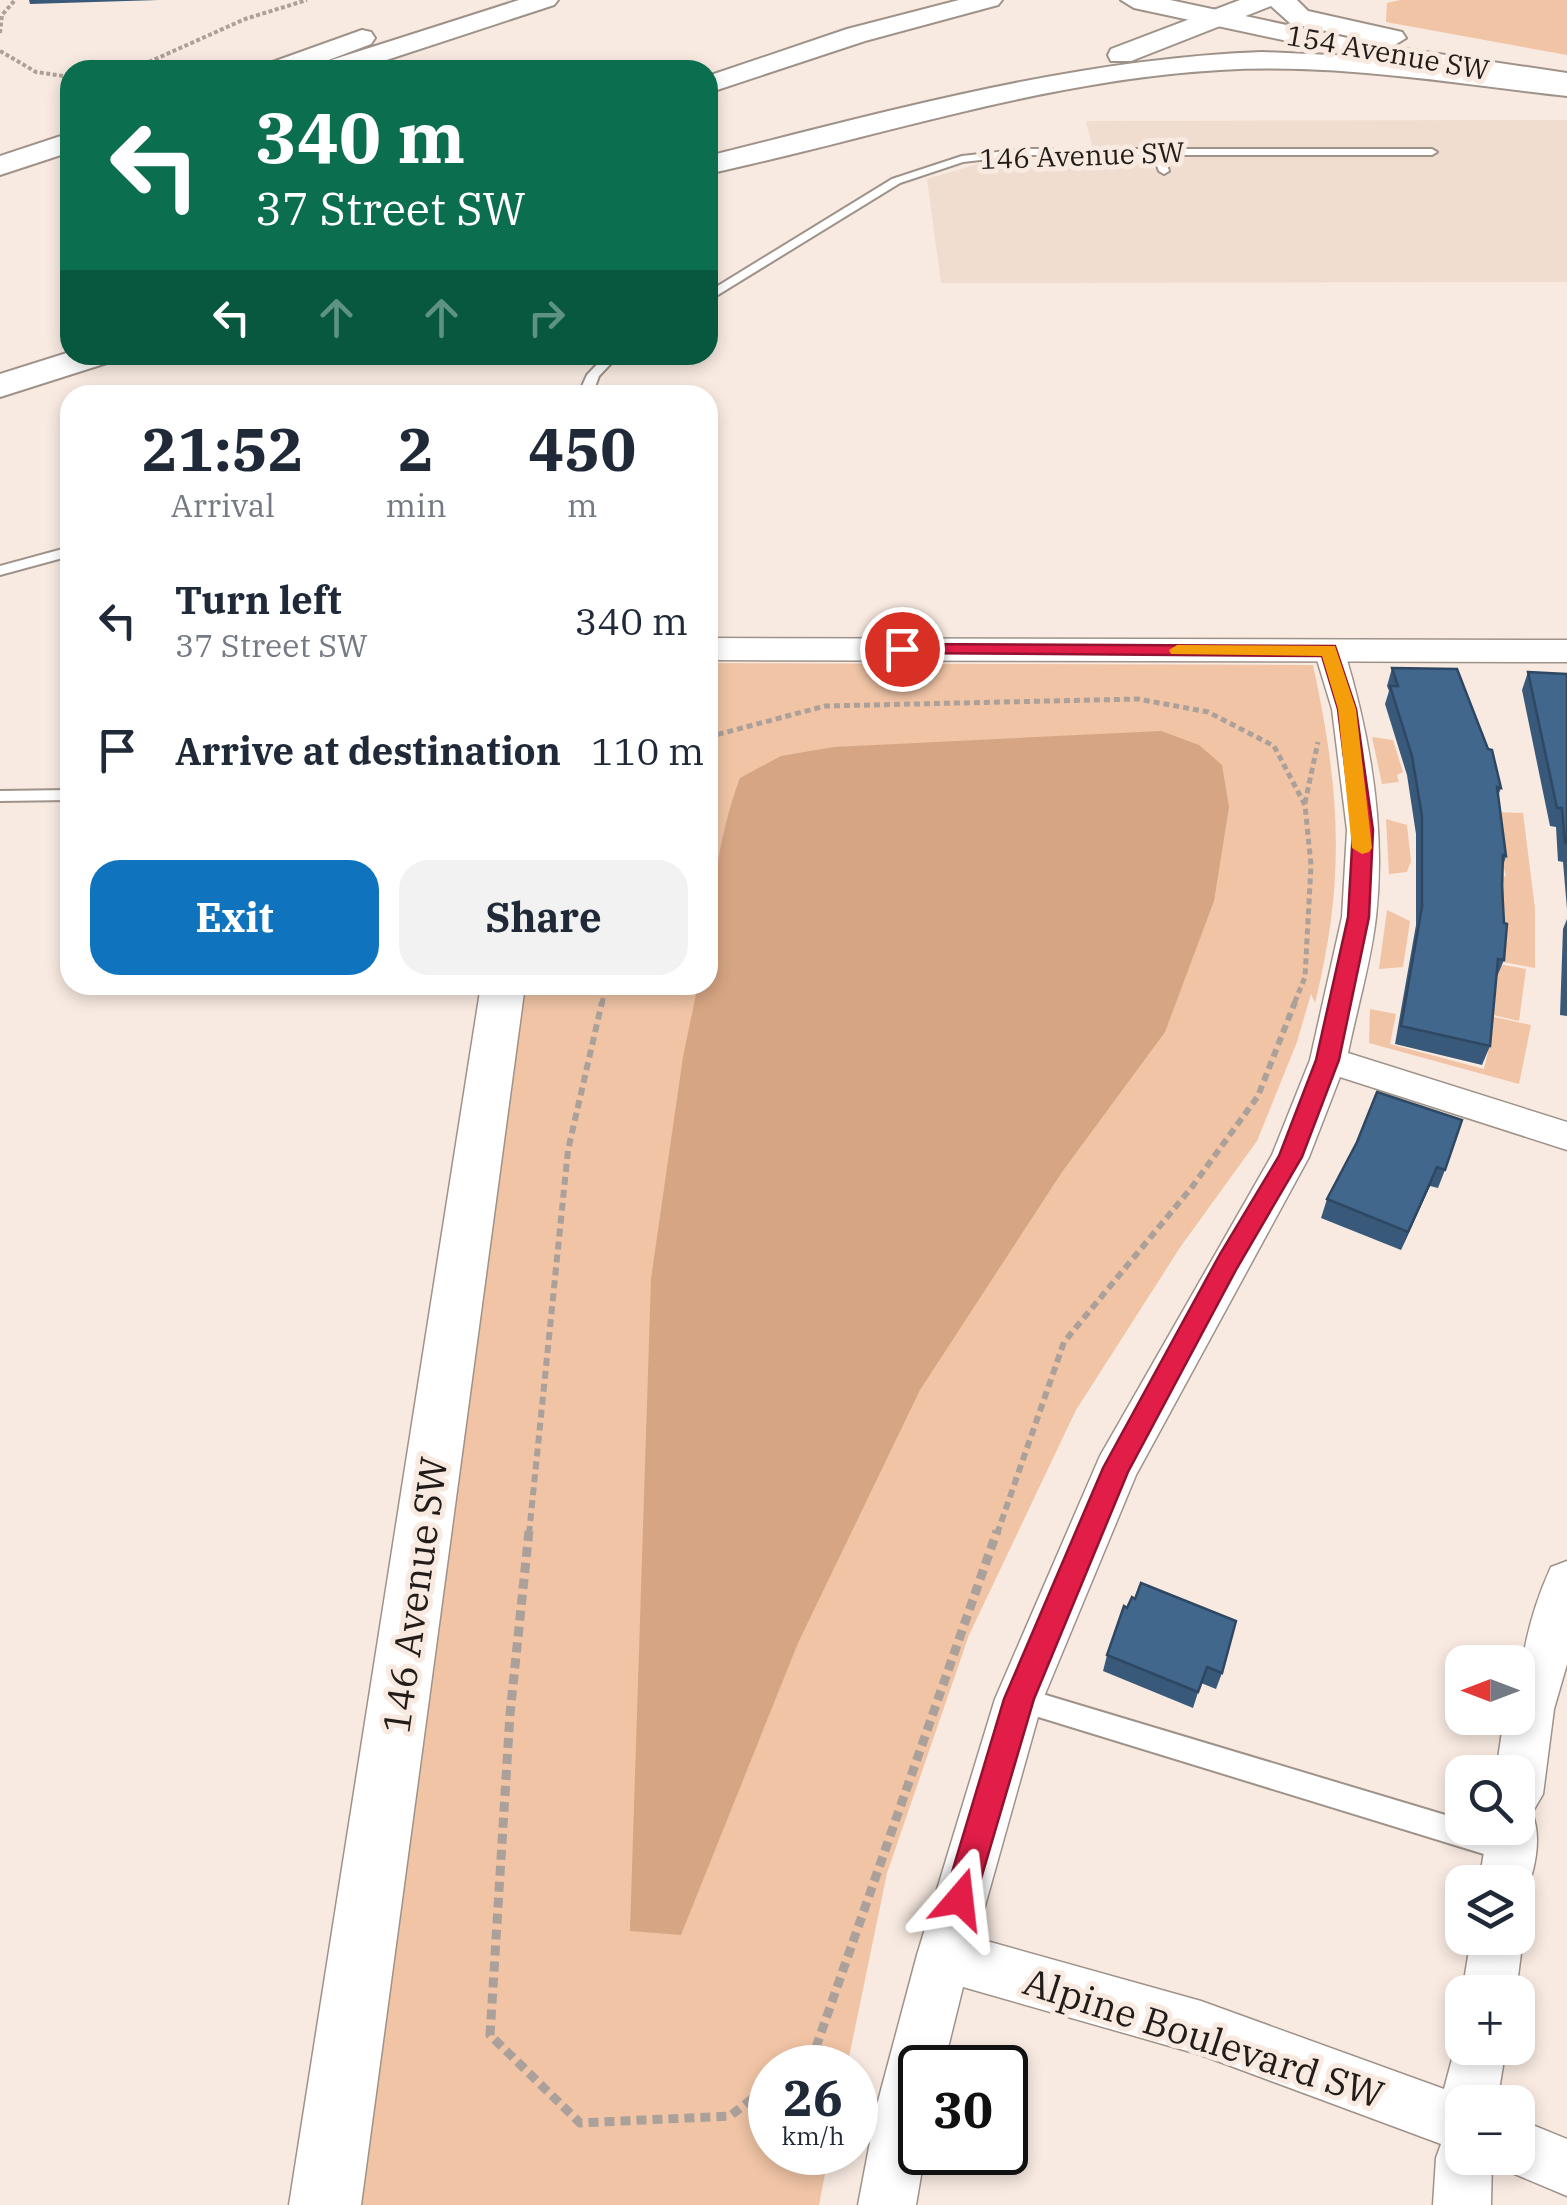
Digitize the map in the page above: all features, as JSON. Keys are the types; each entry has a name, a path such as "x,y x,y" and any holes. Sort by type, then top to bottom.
{"main road":[{"path":"306,60 478,0"},
{"path":"360,60 545,0"},
{"path":"718,82 856,35 989,0"},
{"path":"1134,0 1199,12"},
{"path":"718,162 1071,72 1199,12 1263,0"},
{"path":"1284,0 1284,6 1299,17 1465,52"},
{"name":"154 Avenue SW","path":"1199,12 1567,67"},
{"name":"154 Avenue SW","path":"1199,12 1384,54 1567,84"},
{"path":"293,60 417,13"},
{"path":"907,115 1176,66 1260,60 1354,64 1567,84"},
{"path":"0,166 60,145"},
{"path":"0,180 60,160"},
{"path":"0,354 60,333"},
{"path":"0,386 66,365"}],"street":[{"path":"718,649 1567,651"},
{"path":"886,2205 904,2106 1019,1699 1116,1468 1290,1157 1328,1060 1359,917 1363,830 1347,709 1329,650"},
{"name":"146 Avenue SW","path":"325,2205 502,995"},
{"path":"1328,1060 1567,1136"},
{"path":"1524,1755 1530,1709 1567,1582"},
{"name":"Alpine Boulevard SW","path":"944,1955 1201,2028 1445,2118"},
{"path":"1535,2154 1567,2168"},
{"path":"1462,2205 1463,2175"}],"lane":[{"name":"146 Avenue SW","path":"718,290 881,190 962,159 1024,152 1232,156 1432,152"},
{"path":"1157,152 1164,171"},
{"path":"578,385 602,365"},
{"path":"589,385 592,375"},
{"path":"0,570 60,555"},
{"path":"0,796 60,796"},
{"path":"1019,1699 1509,1853"}],"path":[{"path":"0,33 2,15 14,0"},
{"path":"153,60 245,19 307,0"},
{"path":"0,51 36,72 60,76"},
{"path":"718,734 825,706 1138,700 1208,712 1274,746 1305,804"},
{"path":"818,2045 1064,1342 1192,1187 1258,1096 1305,977 1311,865 1305,804 1320,732"},
{"path":"604,995 568,1150 510,1714 490,2035 580,2124 730,2116 748,2102"}],"shaded area":[{"path":"1567,0 1567,55 1386,22 1387,3"},
{"path":"1567,120 1567,282 941,283 927,179 981,163 1096,162 1086,121"},
{"path":"718,663 1313,665 1329,753 1336,834 1332,915 1315,1003 1311,994 1297,1042 1257,1141 1181,1246 1076,1410 969,1635 887,1873 852,2045 748,2045 748,2175 825,2175 819,2205 325,2205 509,995 718,995"},
{"path":"1161,731 1199,745 1222,765 1229,807 1214,901 1165,1032 1062,1172 920,1390 798,1643 681,1935 630,1931 651,1279 683,1057 696,995 718,995 718,864 740,778 781,756 834,747"},
{"path":"1372,737 1393,740 1403,772 1397,775 1399,782 1382,784"},
{"path":"1489,812 1523,813 1535,909 1535,968 1497,961 1500,878 1506,876"},
{"path":"1386,819 1407,825 1411,861 1407,872 1389,874"},
{"path":"1387,910 1410,921 1403,967 1379,969"},
{"path":"1499,964 1526,969 1519,1021 1489,1014"},
{"path":"1370,1009 1396,1014 1390,1044 1484,1069 1488,1052 1482,1049 1485,1015 1531,1025 1519,1084 1369,1043"}],"building":[{"path":"1392,668 1457,669 1488,749 1492,750 1501,788 1497,787 1506,856 1503,855 1502,886 1507,924 1504,960 1498,959 1490,1046 1401,1026 1422,907 1422,816 1412,756 1390,686 1398,686"},
{"path":"1528,672 1567,674 1567,843 1562,808 1557,808"},
{"path":"1377,1092 1462,1120 1445,1170 1437,1167 1408,1232 1327,1199 1357,1142"},
{"path":"1141,1583 1236,1621 1222,1673 1207,1667 1198,1692 1107,1655 1124,1606 1127,1608 1132,1597 1135,1599"}],"slow traffic":[{"path":"1177,650 1329,650 1347,709 1356,764 1362,848"}],"route":[{"path":"902,649 1329,650 1347,709 1363,830 1359,917 1328,1060 1290,1157 1116,1468 1019,1699 960,1899"}]}
